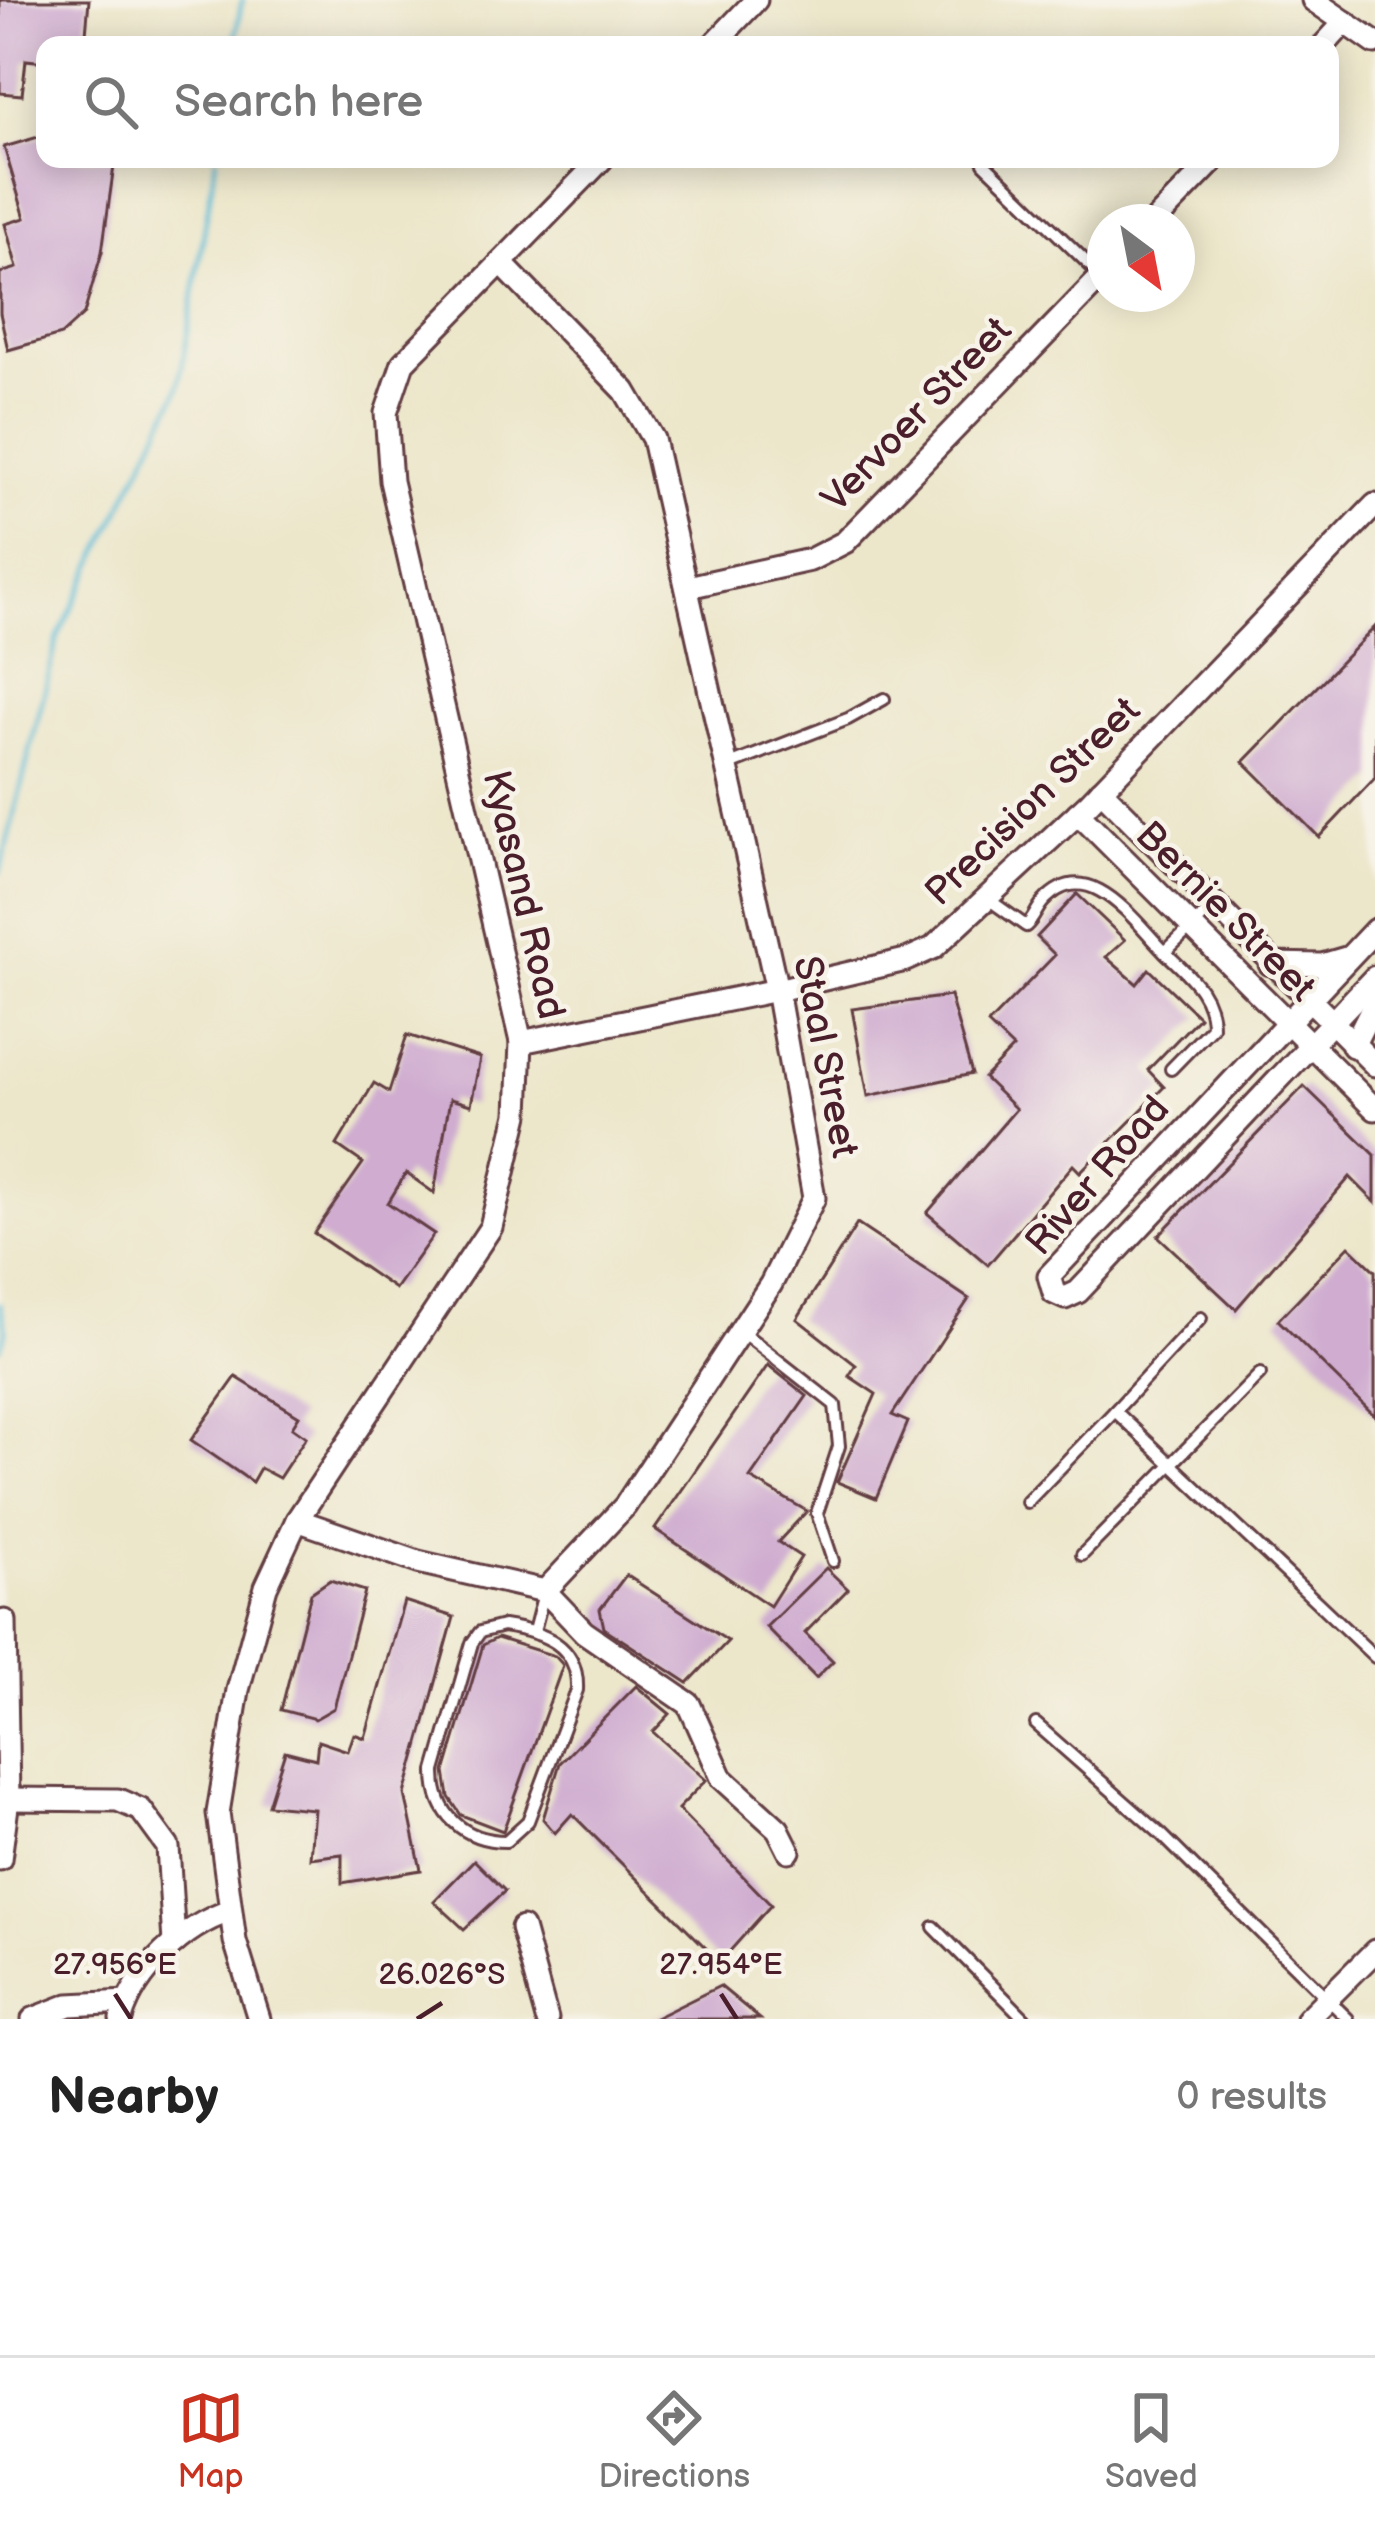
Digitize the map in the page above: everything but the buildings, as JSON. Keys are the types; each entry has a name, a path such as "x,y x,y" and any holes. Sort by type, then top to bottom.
{"street":[{"path":"721,36 756,0"},
{"path":"1313,0 1375,43"},
{"path":"1333,36 1346,22"},
{"name":"Kyasand Road","path":"259,2019 246,1990 230,1911 220,1788 266,1588 297,1520 491,1227 518,1114 521,1042 386,440 386,413 403,363 593,168"},
{"path":"1171,204 1205,168"},
{"name":"Staal Street","path":"501,263 639,411 652,439 777,990 814,1198 782,1266 608,1528 545,1591"},
{"name":"Vervoer Street","path":"688,587 810,560 845,542 1087,292"},
{"name":"Precision Street","path":"521,1042 906,960 944,940 1101,790 1375,505"},
{"name":"Bernie Street","path":"1101,790 1375,1065"},
{"name":"Bernie Street","path":"1078,813 1375,1109"},
{"name":"River Road","path":"1375,930 1049,1276 1054,1293 1065,1298 1078,1292 1375,977"},
{"path":"1270,964 1322,965 1349,957"},
{"path":"1353,1046 1375,1001"},
{"path":"297,1520 418,1562 545,1591 584,1632 689,1704 722,1778 778,1829 789,1851"},
{"path":"0,1859 8,1799 5,1621"},
{"path":"8,1799 118,1800 140,1810 168,1847 174,1943"},
{"path":"33,2019 69,2005 124,2010 174,1943 188,1930 230,1911"},
{"path":"522,1928 547,2019"},
{"path":"1307,2019 1375,1951"}],"lane":[{"path":"989,168 1087,260"},
{"path":"728,766 862,713 884,699"},
{"path":"988,899 1026,926 1049,898 1069,886 1090,884 1107,893 1206,994 1212,1027 1171,1069"},
{"path":"1165,952 1214,906"},
{"path":"1027,1502 1201,1318"},
{"path":"739,1330 835,1405 839,1446 818,1513 833,1561"},
{"path":"1082,1555 1260,1375"},
{"path":"1115,1411 1375,1657"},
{"path":"534,1631 545,1591"},
{"path":"489,1628 534,1631 574,1658 577,1690 528,1821 506,1841 491,1841 452,1822 434,1789 435,1772 472,1642 489,1628"},
{"path":"1036,1724 1161,1834 1348,2019"},
{"path":"934,1927 1025,2019"}],"waterway":[{"path":"236,36 242,0"},
{"path":"0,872 58,637 178,391 215,168"},
{"path":"0,1304 6,1330 0,1349"}]}
